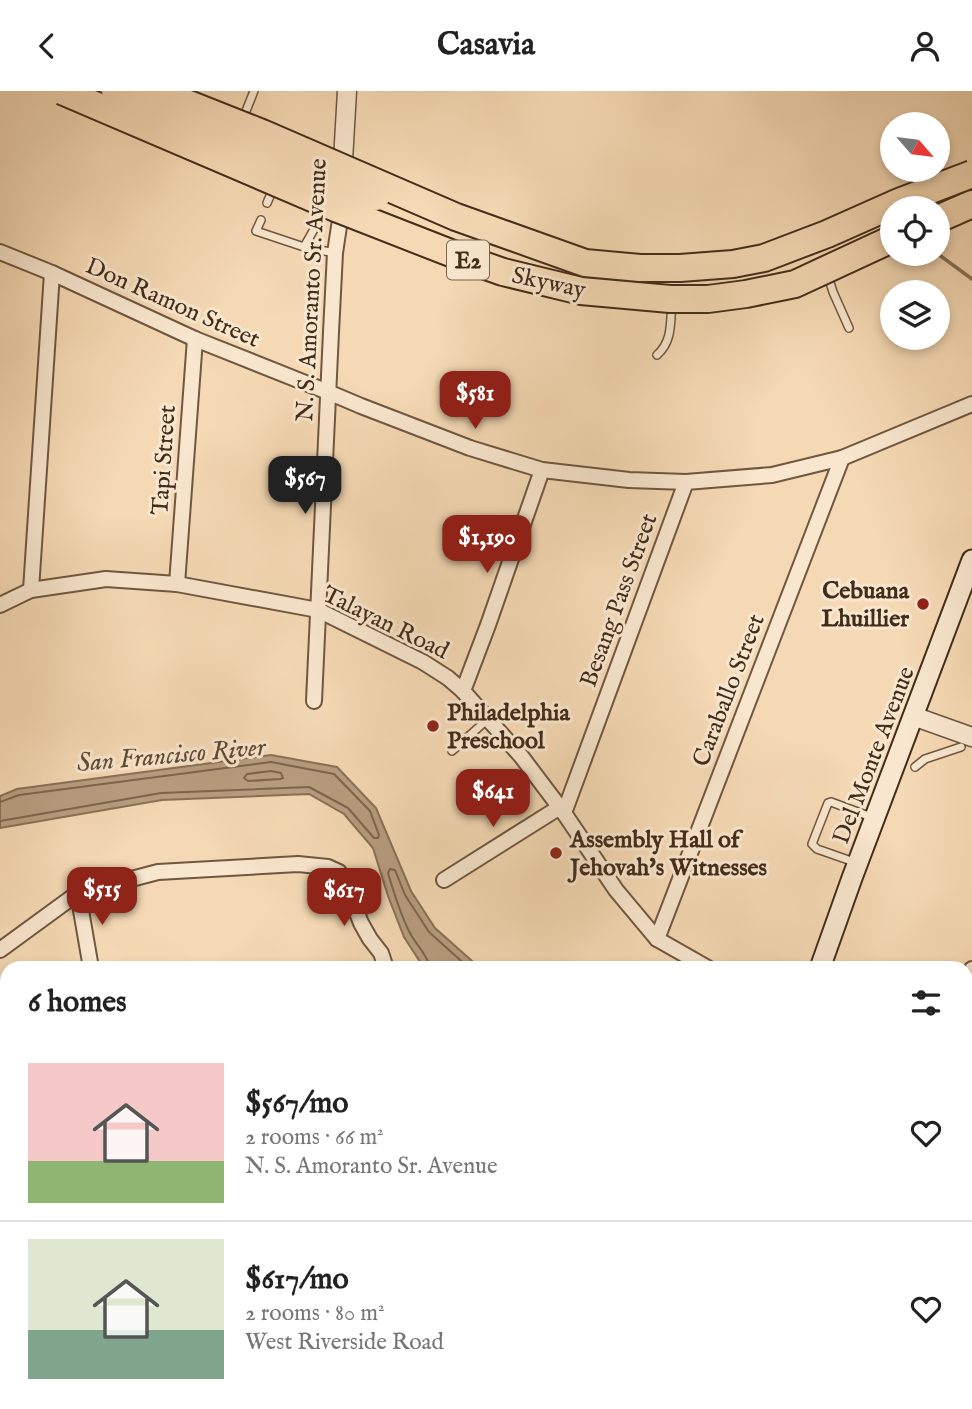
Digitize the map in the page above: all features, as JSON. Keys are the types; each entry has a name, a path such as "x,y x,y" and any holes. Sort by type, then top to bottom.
{"highway":[{"name":"Skyway","path":"62,91 338,209 466,259 503,272 582,291 670,299 708,299 746,294 795,284 880,245"},
{"path":"116,91 332,185 456,217"},
{"name":"Skyway","path":"156,91 262,133 456,217 585,263 640,268 705,267 764,258 972,174"},
{"path":"950,214 972,205"}],"main road":[{"name":"Del Monte Avenue","path":"823,961 972,560"}],"street":[{"name":"N. S. Amoranto Sr. Avenue","path":"314,701 337,207 342,177 347,91"},
{"name":"Don Ramon Street","path":"0,252 195,339 361,406 470,448 542,470 629,480 686,482 772,475 842,457 972,404"},
{"path":"31,590 52,273"},
{"name":"Tapi Street","path":"177,584 195,339"},
{"name":"Caraballo Street","path":"657,939 842,457"},
{"path":"463,691 542,470"},
{"name":"Besang Pass Street","path":"562,810 686,482"},
{"name":"Talayan Road","path":"0,605 31,590 106,579 177,584 318,610 423,662 463,691 521,756 562,810 616,890 657,939 696,961"},
{"path":"913,716 966,742"},
{"path":"444,880 562,810"},
{"path":"0,950 78,893 158,872 298,865 328,867 339,872 361,923 384,961"},
{"path":"78,893 91,961"}],"lane":[{"path":"242,121 254,91"},
{"path":"267,203 275,185"},
{"path":"304,247 337,207"},
{"path":"261,220 256,231 304,247 335,253"},
{"path":"828,275 849,328"},
{"path":"657,355 662,352 668,340 672,302"},
{"path":"452,751 488,719"},
{"path":"915,767 925,759 966,742"},
{"path":"858,863 817,849 812,844 828,803 875,818"}],"water":[{"path":"271,755 337,767 376,808 411,891 435,928 472,961 419,961 404,937 373,848 344,814 309,794 162,800 0,828 0,796 17,789"}],"waterway":[{"path":"950,263 972,279"}],"place":[{"name":"Cebuana Lhuillier","path":"923,604"},
{"name":"Philadelphia Preschool","path":"433,726"},
{"name":"Assembly Hall of Jehovah's Witnesses","path":"556,853"}],"water label":[{"name":"San Francisco River","path":"171,754"}]}
